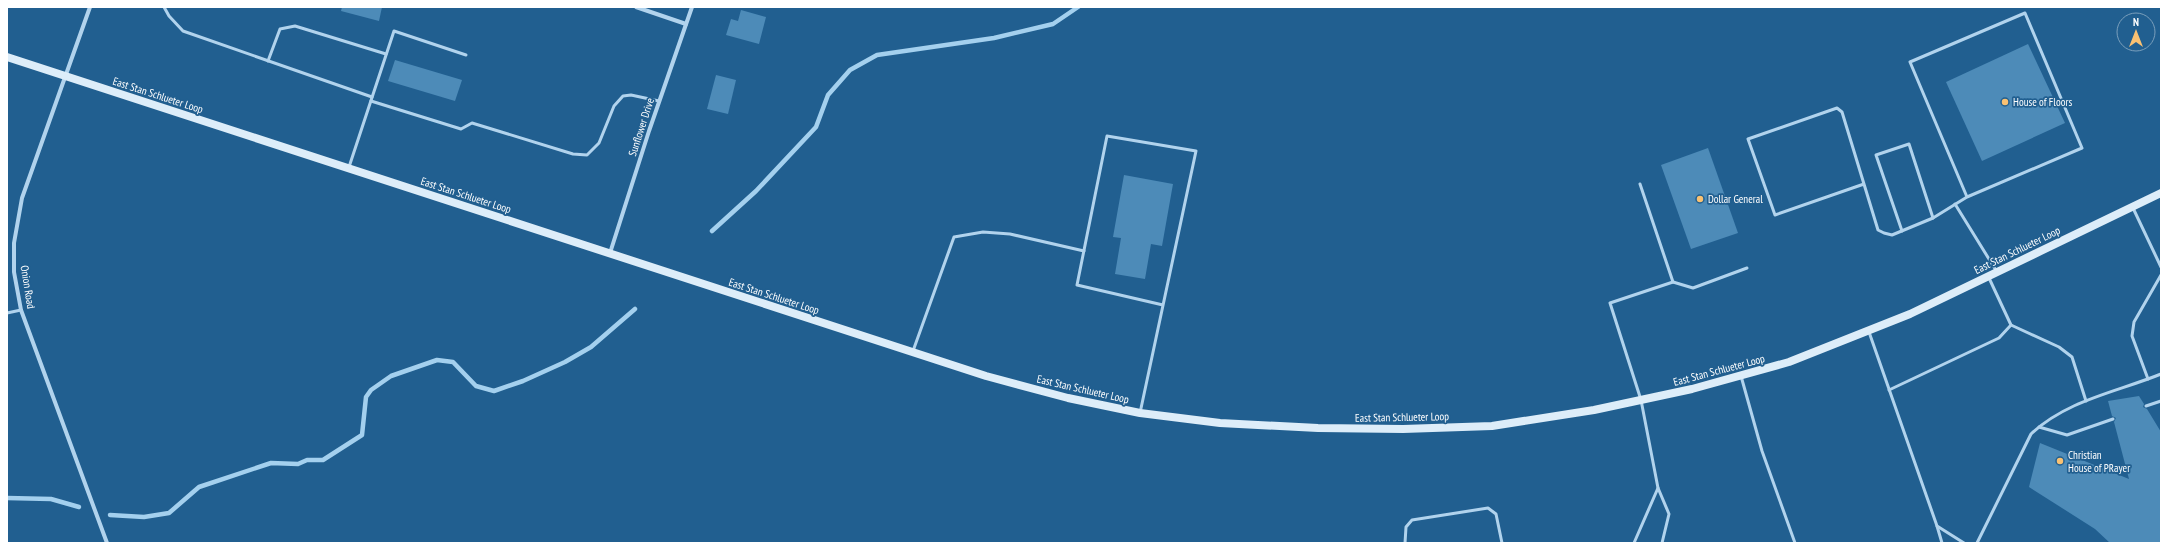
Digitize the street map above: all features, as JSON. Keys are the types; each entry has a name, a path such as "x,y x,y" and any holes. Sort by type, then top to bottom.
{"main road":[{"name":"East Stan Schlueter Loop","path":"7,57 348,169 610,252 684,278 986,376 1053,394 1140,412 1220,423 1318,428 1403,429 1492,426 1594,410 1741,376 1789,362 1910,314 2161,193"}],"street":[{"name":"Onion Road","path":"90,7 22,198 14,243 14,272 21,310 107,543"},
{"path":"636,7 686,24"},
{"name":"Sunflower Drive","path":"610,252 659,101 692,7"}],"lane":[{"path":"164,7 169,16 183,31 372,97"},
{"path":"1864,184 1774,215 1748,139 1837,108 1842,112 1864,184 1878,230 1884,234 1892,235 1933,218 1967,197 2082,148 2025,14 1910,62 1967,197"},
{"path":"268,60 280,30 291,26 386,54"},
{"path":"348,169 394,31 466,55"},
{"path":"371,101 461,129 472,123 573,154 587,155 599,143 614,106 623,96 630,95 659,101"},
{"path":"1140,412 1163,305 1196,151 1107,136 1077,285 1163,305"},
{"path":"1902,231 1876,155 1909,144 1933,218"},
{"path":"1640,184 1673,282"},
{"path":"1955,204 1996,272"},
{"path":"2132,206 2161,267"},
{"path":"912,353 954,237 984,232 1010,234 1084,251"},
{"path":"1662,543 1668,514 1658,488 1641,400 1610,303 1673,282 1693,288 1747,268"},
{"path":"2148,379 2132,336 2134,322 2161,275"},
{"path":"1988,276 2011,325 2059,347 2072,357 2086,401"},
{"path":"7,312 21,310"},
{"path":"1889,390 1999,338 2011,325"},
{"path":"1868,330 1942,543"},
{"path":"1977,543 2031,434 2039,426 2069,407 2161,374"},
{"path":"1741,376 1762,451 1794,543"},
{"path":"2146,406 2161,401"},
{"path":"2039,426 2067,435 2113,419"},
{"path":"1634,543 1658,488"},
{"path":"1405,543 1406,527 1412,520 1488,508 1496,514 1502,543"},
{"path":"1937,526 1964,543"}],"building":[{"path":"342,7 382,7 379,21 341,11"},
{"path":"741,10 766,17 759,44 726,35 731,19 738,21"},
{"name":"House of Floors","path":"2028,44 2065,123 1982,161 1946,82"},
{"path":"395,60 462,80 455,101 388,81"},
{"path":"716,75 736,80 728,114 707,109"},
{"name":"Dollar General","path":"1708,148 1738,233 1691,249 1661,165"},
{"path":"1124,175 1173,184 1162,246 1151,244 1145,279 1115,274 1121,238 1113,237"},
{"name":"Christian House of PRayer","path":"2139,396 2144,404 2143,407 2147,409 2161,432 2161,543 2110,543 2095,529 2029,487 2040,443 2129,479 2114,422 2116,418 2112,416 2108,401"}],"waterway":[{"path":"712,231 756,191 816,127 828,95 850,70 877,55 994,38 1053,24 1078,7"},
{"path":"110,515 144,517 169,513 199,487 271,463 298,464 307,460 323,460 362,435 366,397 371,390 391,376 437,360 453,362 476,386 494,391 523,381 565,362 591,347 635,309"},
{"path":"7,498 51,499 79,507"}],"place":[{"name":"House of Floors","path":"2005,102"},
{"name":"Dollar General","path":"1700,199"},
{"name":"Christian House of PRayer","path":"2060,461"}]}
